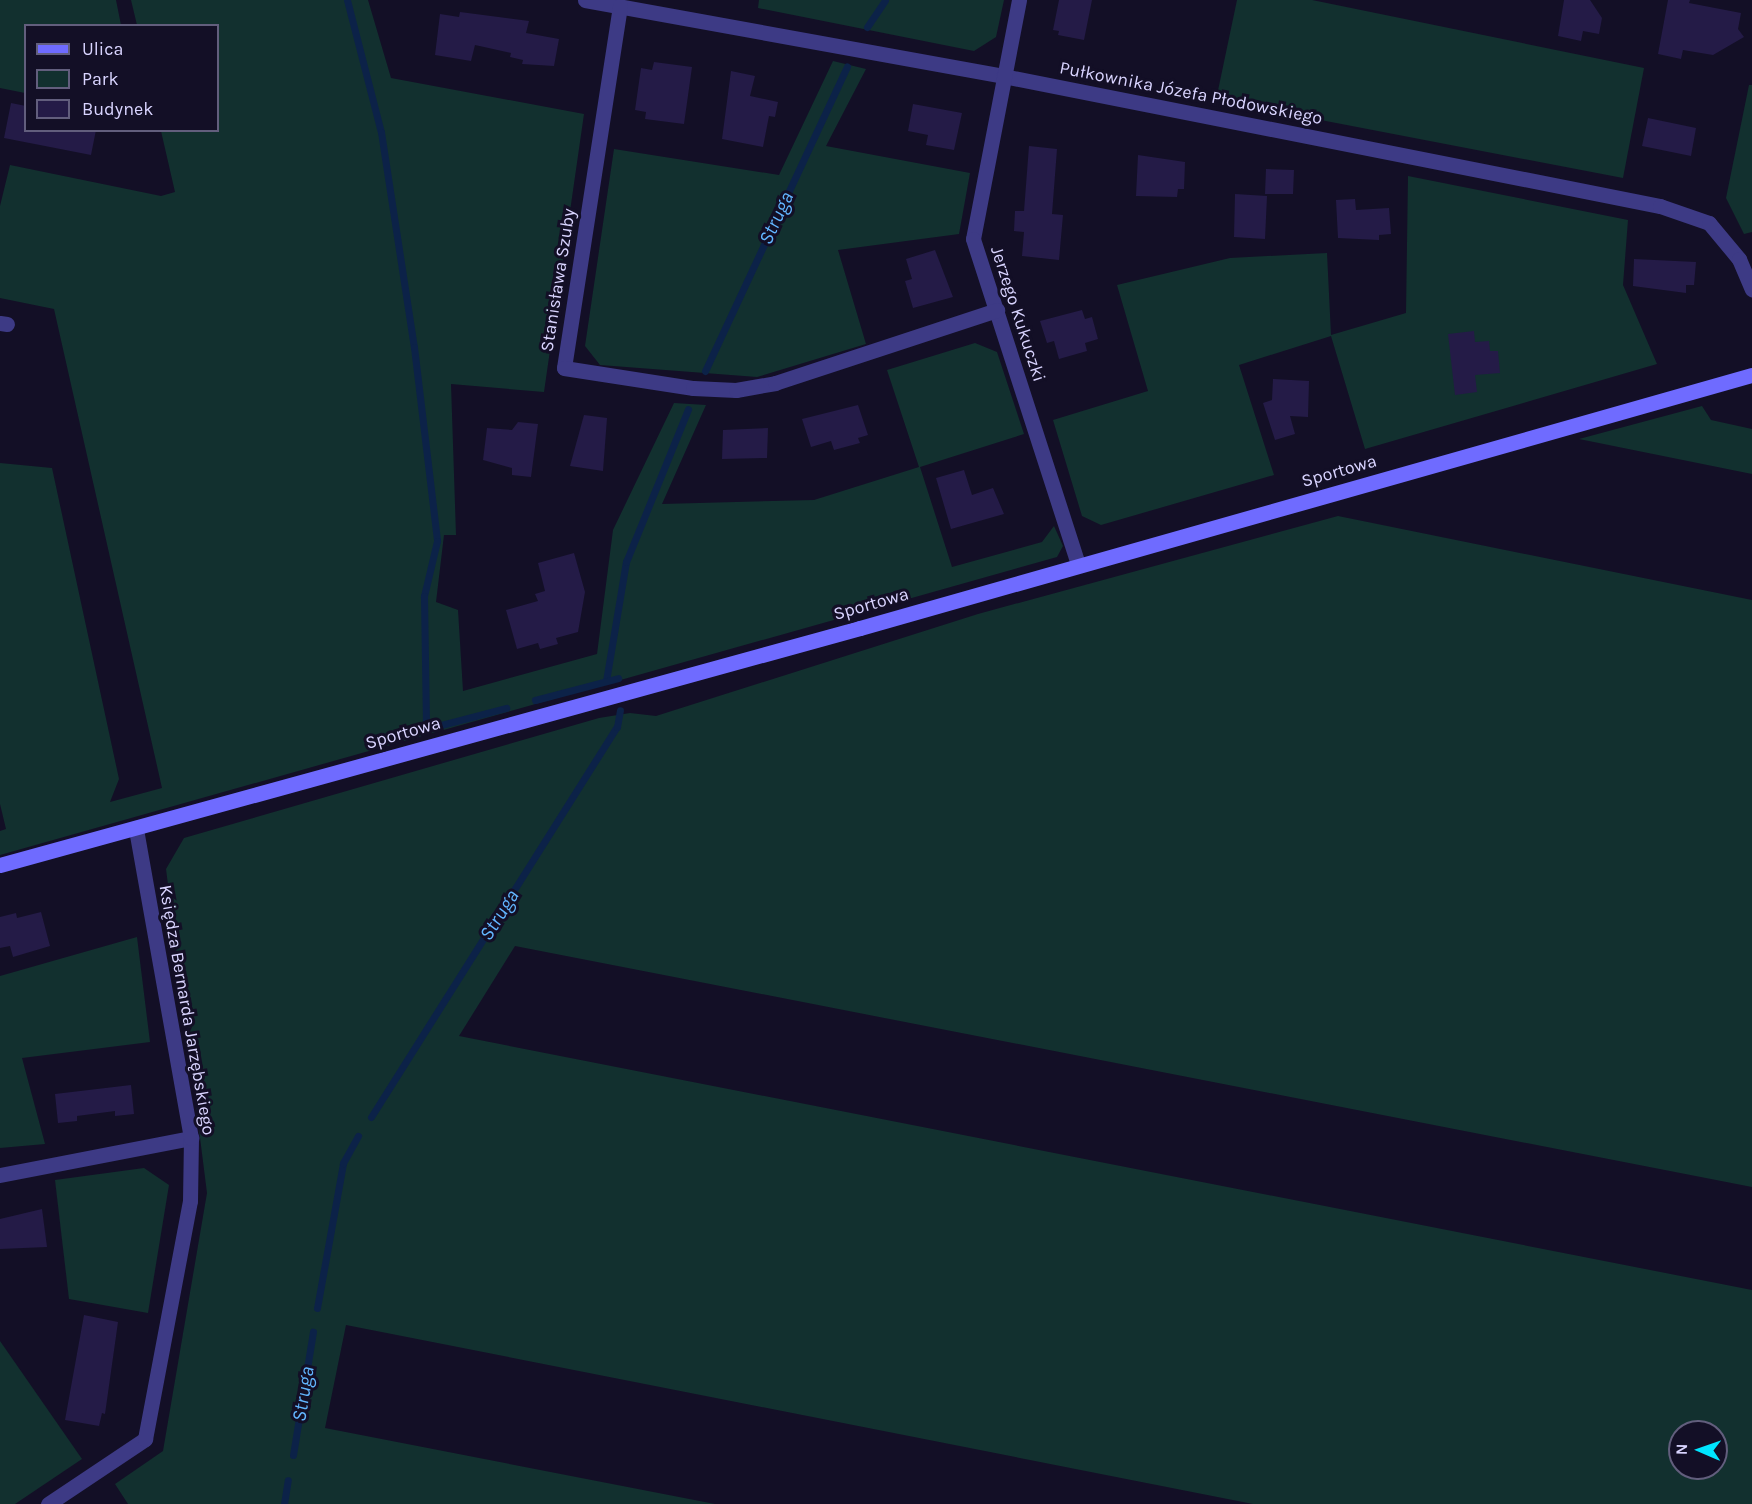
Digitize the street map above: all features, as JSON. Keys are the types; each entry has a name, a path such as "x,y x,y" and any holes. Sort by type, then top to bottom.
{"street":[{"name":"Pułkownika Józefa Płodowskiego","path":"585,0 1003,76 1660,206 1708,223 1739,259 1752,289"},
{"name":"Jerzego Kukuczki","path":"1020,0 1003,76 974,240 1078,565"},
{"name":"Stanisława Szuby","path":"620,6 564,368 693,388 736,390 775,383 997,310"},
{"name":"Sportowa","path":"0,865 1752,375"},
{"name":"Księdza Bernarda Jarzębskiego","path":"48,1504 145,1439 190,1201 190,1138 136,828"},
{"path":"0,1175 190,1138"}],"green space":[{"path":"0,0 116,0 121,24 24,24 24,93 0,88"},
{"path":"131,0 368,0 391,78 584,114 544,392 451,384 456,535 444,535 436,602 458,610 463,691 597,654 613,530 674,403 706,405 662,504 814,500 919,467 887,370 975,343 997,352 1024,434 920,467 952,567 1042,542 1054,526 1063,546 1057,557 0,855 0,831 6,829 0,804 0,463 52,468 119,779 110,802 162,788 54,309 0,298 0,206 10,165 161,196 175,192 161,132 219,132 219,24 137,24"},
{"path":"759,0 1004,0 996,37 974,51 758,8"},
{"path":"1237,0 1312,0 1644,68 1623,178 1216,100"},
{"path":"833,61 866,69 826,146 970,173 959,234 838,250 866,344 757,377 600,365 585,346 614,149 779,175"},
{"path":"1749,85 1752,85 1752,232 1744,234 1726,198"},
{"path":"1408,176 1628,220 1623,285 1657,364 1365,449 1331,336 1239,365 1274,475 1101,525 1082,516 1053,420 1148,391 1117,285 1230,258 1327,253 1331,335 1406,313"},
{"path":"1702,406 1711,420 1752,429 1752,474 1579,439"},
{"path":"1338,516 1752,600 1752,1187 515,946 459,1036 1752,1290 1752,1504 1253,1504 346,1325 325,1428 715,1504 128,1504 115,1484 163,1451 207,1193 166,869 184,838 599,718 630,713 656,716 978,614"},
{"path":"137,937 150,1042 22,1058 45,1144 0,1148 0,976"},
{"path":"144,1168 169,1185 148,1313 69,1299 55,1180"},
{"path":"0,1341 82,1459 15,1504 0,1504"}],"building":[{"path":"1059,0 1092,0 1084,40 1058,35 1059,31 1053,30"},
{"path":"1564,0 1590,0 1602,18 1599,34 1583,31 1581,41 1558,36"},
{"path":"1668,0 1690,0 1689,3 1741,13 1738,29 1744,37 1713,55 1683,50 1681,59 1658,54"},
{"path":"460,12 529,21 526,33 559,39 554,66 522,64 523,60 510,57 511,53 475,45 471,61 435,55 440,14 459,17"},
{"path":"654,62 692,67 684,124 645,119 646,112 635,110 641,68 652,70"},
{"path":"731,71 755,76 750,96 778,102 775,117 769,116 763,147 722,139"},
{"path":"11,103 24,106 24,132 96,132 91,155 4,138"},
{"path":"913,104 962,113 954,150 926,145 928,135 908,131"},
{"path":"1648,118 1696,128 1691,156 1642,146"},
{"path":"1029,146 1057,149 1052,214 1063,215 1059,260 1022,256 1024,232 1014,231 1015,211 1024,211"},
{"path":"1138,155 1185,162 1184,189 1178,189 1177,197 1136,196"},
{"path":"1266,169 1294,170 1293,194 1265,194"},
{"path":"1235,194 1267,196 1265,239 1234,237"},
{"path":"1355,199 1356,210 1389,208 1391,234 1379,235 1379,240 1338,238 1336,200"},
{"path":"935,250 953,297 913,308 905,281 912,279 906,259"},
{"path":"1634,259 1696,262 1694,285 1686,285 1686,293 1633,286"},
{"path":"1082,310 1085,319 1092,317 1098,339 1085,343 1087,351 1059,359 1054,341 1047,343 1040,321"},
{"path":"1474,331 1475,342 1489,341 1490,351 1498,351 1500,373 1475,375 1477,392 1455,395 1448,334"},
{"path":"1273,379 1309,381 1308,417 1290,416 1295,434 1275,440 1263,403 1272,400"},
{"path":"858,405 868,435 858,438 860,443 834,450 831,441 811,447 802,419"},
{"path":"584,415 607,418 603,471 570,466"},
{"path":"518,422 538,424 531,477 512,475 512,468 483,460 487,428 512,430"},
{"path":"768,428 767,458 722,459 723,430"},
{"path":"964,470 972,495 993,488 1004,514 951,529 936,478"},
{"path":"574,553 585,592 578,632 556,638 558,644 540,649 538,643 517,649 506,610 538,601 535,594 545,591 538,563"},
{"path":"41,912 50,946 13,957 10,946 0,948 0,917 16,913 17,918"},
{"path":"131,1085 134,1114 115,1116 115,1111 77,1116 77,1121 58,1123 55,1094"},
{"path":"42,1209 47,1247 0,1249 0,1219"},
{"path":"84,1315 118,1322 105,1414 102,1413 99,1426 65,1420"}],"waterway":[{"path":"347,0 381,132 414,347 437,541 424,596 426,729 506,708"},
{"name":"Struga","path":"867,27 885,0"},
{"name":"Struga","path":"705,371 847,66"},
{"name":"Struga","path":"606,681 626,562 688,409"},
{"path":"535,700 618,678"},
{"name":"Struga","path":"371,1117 617,727 620,710"},
{"name":"Struga","path":"317,1308 343,1163 358,1136"},
{"name":"Struga","path":"293,1455 313,1332"},
{"name":"Struga","path":"284,1504 288,1480"}]}
